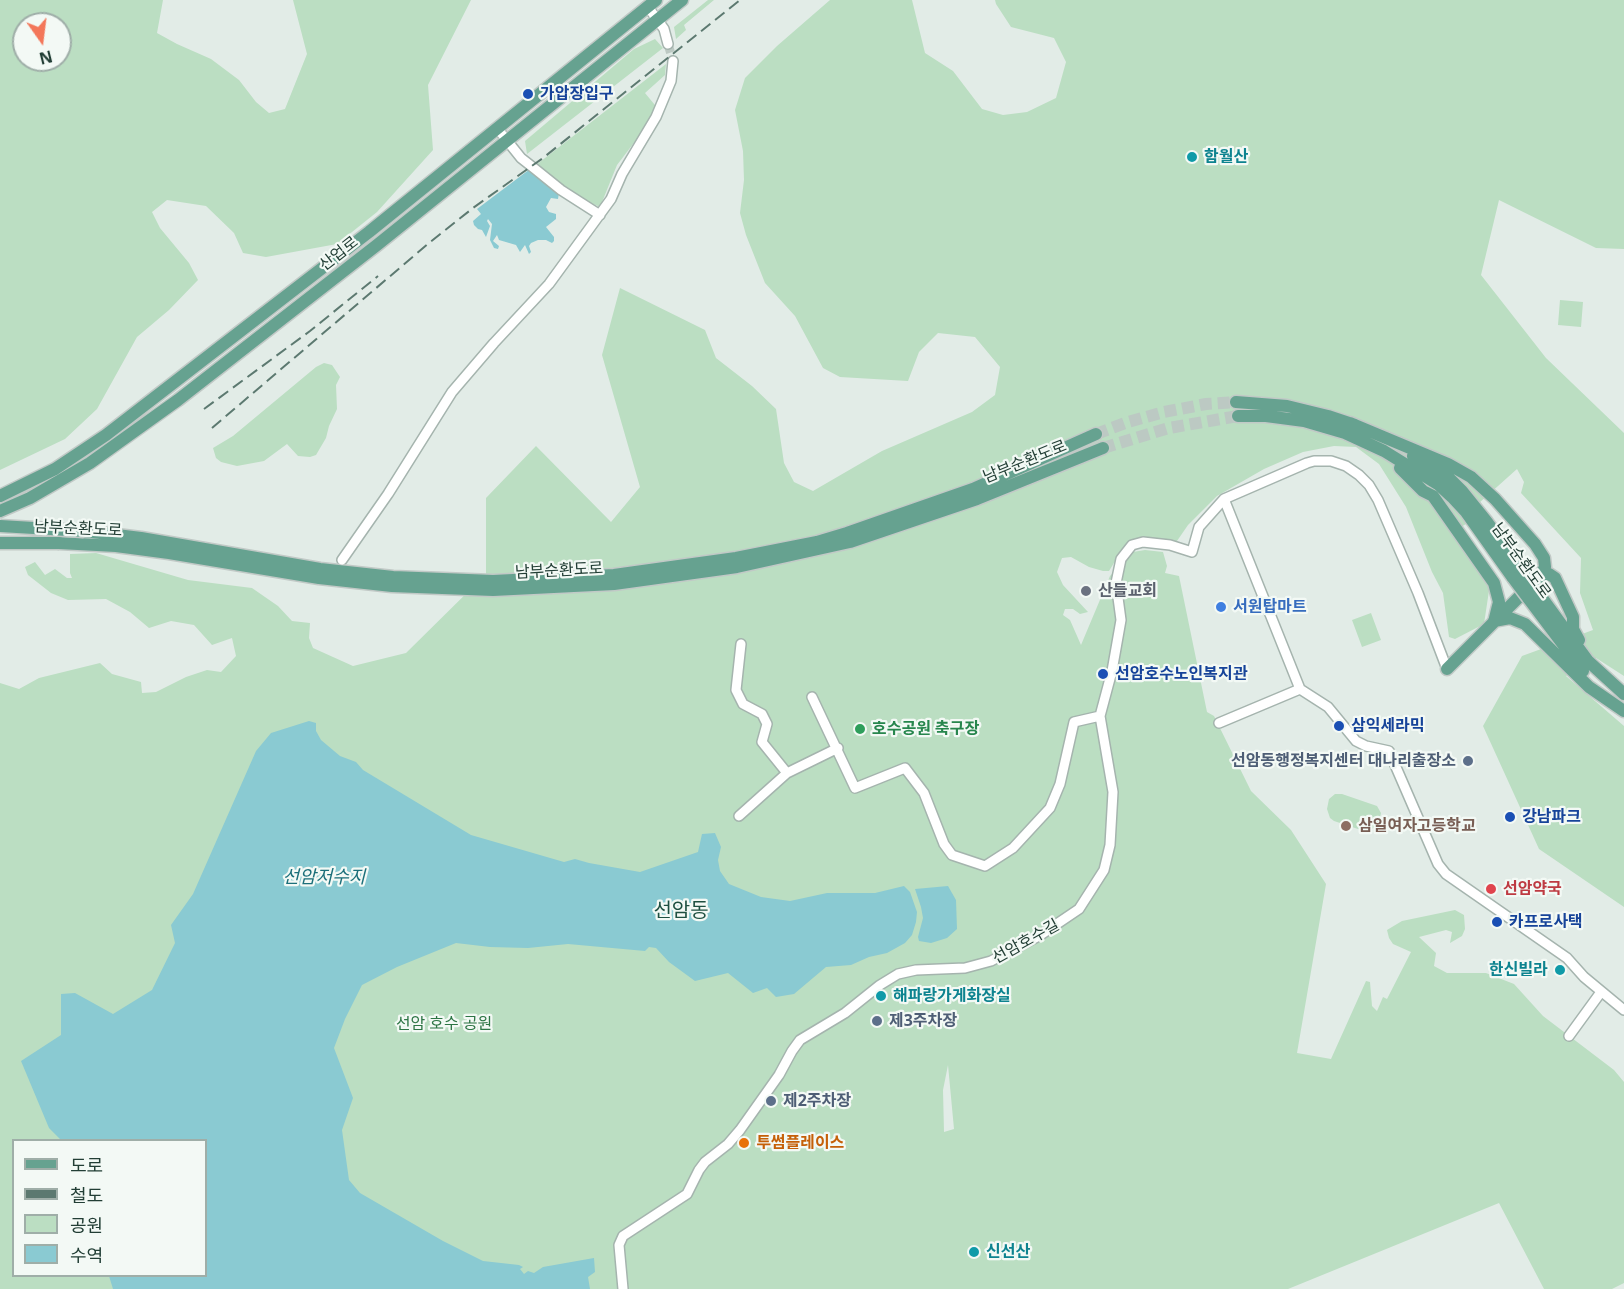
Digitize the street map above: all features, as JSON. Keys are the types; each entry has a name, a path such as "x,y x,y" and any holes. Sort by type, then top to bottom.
{"main road":[{"name":"산업로","path":"0,511 61,482 178,400 350,266 682,0"},
{"name":"산업로","path":"0,496 69,461 196,366 369,232 652,3"},
{"name":"산업로","path":"0,492 80,445 196,366"},
{"name":"남부순환도로","path":"1236,402 1287,406 1350,423 1390,442 1449,478 1474,505 1580,668 1624,711"},
{"name":"남부순환도로","path":"1238,416 1275,417 1326,426 1363,440 1406,464 1446,491 1518,574"},
{"path":"1350,423 1448,464 1479,483 1540,550 1545,563 1541,575 1447,669"},
{"name":"남부순환도로","path":"393,581 572,578 663,569 778,550 847,533 944,500 1011,473 1096,434"},
{"path":"1363,440 1386,455 1423,490 1433,496 1459,531 1496,588 1499,608 1493,622"},
{"name":"남부순환도로","path":"0,543 59,543 159,551 320,573 493,590 573,587 686,576 840,545 928,516 1103,448"},
{"name":"남부순환도로","path":"0,526 84,531 141,538 320,573"},
{"path":"1541,575 1549,574 1555,578 1573,617 1573,629 1606,679"},
{"name":"남부순환도로","path":"1532,594 1606,679 1624,694"},
{"path":"1493,622 1510,618 1525,624 1589,687 1624,711"}],"street":[{"path":"652,3 668,44"},
{"path":"342,560 388,494 452,392 549,284 611,199 626,166 656,117 671,81 672,61"},
{"path":"497,128 521,158 547,179 600,215"},
{"path":"1447,669 1414,582 1378,500 1369,485 1359,475 1338,464 1314,461 1224,499 1300,689 1328,707 1356,741 1366,746 1389,751 1438,864 1446,874 1568,958 1584,977 1624,1010"},
{"name":"선암호수길","path":"623,1289 619,1245 623,1236 687,1194 705,1162 728,1144 740,1130 779,1075 800,1040 845,1013 880,985 898,974 965,968 991,962 1076,913 1104,870 1110,845 1113,792 1100,716 1112,671 1121,620 1116,583 1121,559 1132,545 1143,542 1170,545 1192,552 1199,527 1224,499"},
{"path":"741,644 736,690 743,704 762,714 768,724 762,742 787,773"},
{"path":"1219,723 1300,689"},
{"path":"812,697 855,788 905,768 924,793 945,844 952,855 985,866 1013,848 1050,808 1059,784 1074,722 1100,716"},
{"path":"739,816 787,773 838,748"},
{"path":"1569,1036 1601,992"}],"green space":[{"path":"0,0 163,0 157,33 211,59 239,80 256,102 269,113 285,109 307,54 293,0 471,0 428,85 433,150 377,212 337,244 266,257 243,253 234,233 206,206 167,200 152,212 160,228 189,263 198,280 169,310 137,337 97,409 65,439 0,470"},
{"path":"708,0 714,0 684,25 686,30 676,39 674,27"},
{"name":"선암 호수 공원","path":"830,0 912,0 925,53 953,71 982,109 1003,115 1027,112 1056,98 1066,62 1054,38 1011,27 995,0 1624,0 1624,249 1596,248 1499,200 1481,275 1546,358 1624,433 1624,676 1596,658 1566,676 1624,726 1624,907 1539,849 1483,726 1522,656 1593,630 1580,593 1581,558 1521,493 1524,482 1517,469 1479,503 1476,518 1451,533 1490,584 1484,624 1455,639 1449,637 1443,593 1432,572 1406,507 1379,464 1356,447 1334,446 1303,452 1264,469 1217,496 1188,525 1177,541 1142,539 1117,558 1109,571 1089,567 1071,557 1062,558 1057,572 1063,585 1088,612 1080,614 1073,609 1065,609 1063,615 1070,620 1081,645 1110,576 1133,552 1145,550 1163,552 1167,566 1165,573 1179,576 1207,712 1214,716 1251,791 1291,830 1326,884 1297,1053 1331,1059 1366,981 1370,982 1372,1006 1377,1011 1383,997 1387,999 1411,952 1393,944 1387,930 1402,921 1455,910 1464,915 1465,929 1462,936 1450,943 1452,932 1446,930 1419,937 1436,953 1434,966 1447,973 1486,973 1514,984 1543,1016 1614,1070 1624,1082 1624,1283 1612,1289 1544,1289 1499,1203 1288,1289 0,1289 0,683 19,689 39,678 100,663 112,674 141,682 142,693 156,692 186,677 207,670 221,672 236,656 232,638 212,645 194,625 171,621 149,628 130,612 106,599 68,600 51,593 28,575 25,567 35,562 45,575 55,569 67,578 72,578 70,554 96,553 188,580 252,588 278,606 292,621 310,623 309,638 313,648 353,666 406,653 486,574 486,498 536,446 611,522 640,487 602,355 620,288 705,330 716,358 752,386 776,409 784,463 794,482 813,491 882,451 972,412 995,395 1000,367 975,337 938,333 919,352 908,381 840,377 823,368 795,316 765,283 740,213 744,180 743,151 735,110 745,78 777,46","holes":["948,1065 954,1129 944,1132 943,1090"]},
{"path":"655,39 663,48 527,154 525,141 634,49"},
{"path":"666,64 665,75 645,93 659,110 617,165 600,207 574,195 536,165"},
{"path":"1560,300 1583,302 1581,327 1558,325"},
{"path":"324,363 332,365 340,377 336,385 337,409 326,438 316,455 298,456 287,444 264,461 237,466 221,462 216,458 213,448 233,436 316,367"},
{"path":"1371,613 1381,640 1362,647 1352,620"},
{"path":"1335,794 1342,794 1377,806 1381,813 1379,822 1372,829 1364,831 1334,821 1330,818 1327,809 1329,799"}],"water":[{"path":"530,169 559,193 558,199 551,198 546,207 549,212 556,214 556,219 546,227 554,237 554,241 552,243 538,240 531,243 529,254 525,245 520,252 516,245 499,240 497,235 493,241 499,246 498,249 494,248 490,240 492,224 488,219 490,226 486,237 482,230 474,225 473,221 481,214 477,209"},
{"name":"선암저수지","path":"309,721 316,723 316,731 321,740 340,756 356,762 363,770 471,835 564,862 575,859 640,872 698,852 702,834 715,833 721,847 718,860 720,871 729,884 761,897 790,901 827,893 875,893 904,886 910,892 917,912 916,922 912,935 905,943 887,953 869,957 851,965 826,967 794,994 776,997 767,988 753,993 728,973 695,981 669,962 656,948 649,947 645,951 568,944 528,948 456,943 397,967 362,985 334,1048 353,1098 342,1130 349,1180 360,1193 443,1241 483,1261 519,1265 523,1267 520,1269 524,1274 528,1271 534,1273 543,1267 594,1258 595,1272 588,1277 590,1289 113,1289 109,1277 207,1277 207,1139 60,1139 49,1128 21,1061 61,1035 61,994 75,993 113,1014 152,990 175,943 171,925 193,894 256,751 271,733"},
{"path":"948,886 956,900 957,929 947,938 931,943 919,941 923,918 915,889"}],"tunnel":[{"path":"668,44 673,61"},
{"path":"1096,434 1164,412 1206,404 1236,402"},
{"path":"1103,448 1169,428 1238,416"}],"railway":[{"path":"212,428 429,243 543,158 740,0"},
{"path":"204,409 310,331 378,276"}],"place":[{"name":"가압장입구","path":"528,94"},
{"name":"함월산","path":"1192,157"},
{"name":"산들교회","path":"1086,591"},
{"name":"서원탑마트","path":"1221,607"},
{"name":"선암호수노인복지관","path":"1103,674"},
{"name":"삼익세라믹","path":"1339,726"},
{"name":"호수공원 축구장","path":"860,729"},
{"name":"선암동행정복지센터 대나리출장소","path":"1468,761"},
{"name":"강남파크","path":"1510,817"},
{"name":"삼일여자고등학교","path":"1346,826"},
{"name":"선암약국","path":"1491,889"},
{"name":"카프로사택","path":"1497,922"},
{"name":"한신빌라","path":"1560,970"},
{"name":"해파랑가게화장실","path":"881,996"},
{"name":"제3주차장","path":"877,1021"},
{"name":"제2주차장","path":"771,1101"},
{"name":"투썸플레이스","path":"744,1143"},
{"name":"신선산","path":"974,1252"}],"district":[{"name":"선암동","path":"681,911"}]}
